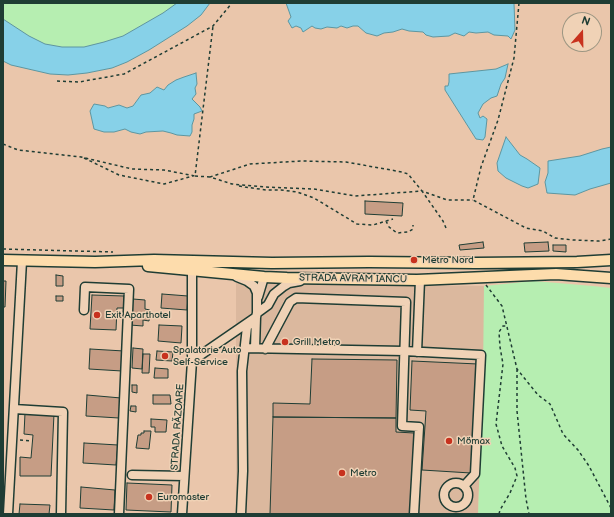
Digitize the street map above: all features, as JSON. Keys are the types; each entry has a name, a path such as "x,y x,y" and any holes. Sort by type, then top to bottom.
{"main road":[{"name":"STRADA AVRAM IANCU","path":"3,260 95,262 270,277 313,279 420,280 556,274 611,278"},
{"name":"STRADA AVRAM IANCU","path":"95,262 154,260 272,263 476,263 577,262 611,260"}],"street":[{"path":"8,514 22,260"},
{"name":"STRADA RĂZOARE","path":"182,514 192,360 192,270"},
{"path":"223,273 241,278 254,286 257,294 255,348"},
{"path":"257,301 270,277"},
{"path":"270,277 274,294"},
{"path":"192,360 256,315 268,305 274,294 284,286 289,283 313,279"},
{"path":"417,352 420,280"},
{"path":"84,310 85,287 129,289 120,514"},
{"path":"265,349 290,302 296,298 406,302 402,426 419,427 414,514"},
{"path":"241,514 243,471 242,371 247,327 256,315"},
{"path":"245,348 404,351 481,355 476,474 464,486"},
{"path":"14,409 63,412 61,514"},
{"path":"132,475 184,476"}],"path":[{"path":"57,81 79,82 124,74 213,26 232,3"},
{"path":"473,200 481,167 498,120 514,58 519,3"},
{"path":"195,176 213,26"},
{"path":"3,144 18,150 81,157 132,169 164,170 195,176 210,177 245,187 297,192 314,198 357,224 373,225 393,219"},
{"path":"81,157 119,175 164,184 195,176"},
{"path":"210,177 250,164 302,161 346,162 402,172 408,174 422,191 443,221 446,228"},
{"path":"233,184 265,188 314,189 355,196 422,191 447,200 473,200 526,228 543,231 555,238 599,241 611,239"},
{"path":"386,221 389,227 397,233 408,232 413,229 413,225"},
{"path":"483,282 502,306 508,326 517,369 517,410 526,499 529,514"},
{"path":"499,514 517,476 515,468 502,446 496,424 502,364 499,332 503,326 508,326"},
{"path":"517,369 538,395 550,404 562,434 578,450 589,466 611,508"},
{"path":"12,440 32,441"}],"shaded area":[{"path":"236,283 484,286 486,297 478,514 236,514"}],"green space":[{"path":"3,3 177,3 163,13 123,36 84,47 62,47 45,44 29,36 3,19"},
{"path":"534,281 611,288 611,514 478,514 483,374 484,286"}],"water":[{"path":"177,3 210,3 201,15 187,26 149,50 112,68 68,75 50,74 11,65 3,61 3,19 29,36 45,44 62,47 84,47 123,36 163,13"},
{"path":"286,3 514,3 515,30 511,39 508,36 494,35 488,32 469,32 464,36 455,33 449,36 433,37 426,35 423,32 402,29 377,36 366,33 358,26 347,28 341,26 337,28 327,27 321,29 312,26 303,32 301,28 296,26 292,28 288,21 291,17"},
{"path":"508,64 505,78 501,84 497,96 491,98 483,104 478,113 480,118 483,116 487,119 485,137 483,140 476,139 445,90 445,86 448,86 449,82 449,74 496,69"},
{"path":"196,73 196,94 192,99 202,111 194,114 192,132 190,136 177,135 163,131 146,132 140,134 125,129 114,132 104,132 94,129 90,111 94,104 108,108 119,105 127,108 133,106 141,95 150,93 157,87 164,90 168,85 176,80"},
{"path":"506,137 520,155 540,168 538,184 528,188 506,178 498,171 497,163"},
{"path":"611,147 611,183 575,195 547,193 545,182 548,173 548,161 580,156"}],"building":[{"path":"365,201 403,203 402,216 365,214"},
{"path":"483,242 484,248 460,250 459,245"},
{"path":"548,242 549,251 525,252 524,243"},
{"path":"553,245 566,245 566,252 553,251"},
{"path":"56,275 63,276 63,286 56,286"},
{"path":"3,281 6,281 5,307 3,307"},
{"path":"162,294 188,296 187,310 161,308"},
{"path":"92,295 124,296 124,308 117,308 116,330 90,329"},
{"path":"56,296 63,296 63,301 56,301"},
{"path":"133,299 145,300 145,309 150,310 149,321 143,320 143,326 130,325"},
{"path":"159,325 182,326 181,343 158,341"},
{"path":"133,348 143,349 142,369 132,368"},
{"path":"90,349 124,351 122,371 89,369"},
{"name":"Spalatorie Auto Self-Service","path":"157,351 173,352 172,361 156,360"},
{"path":"143,354 150,354 149,373 142,373"},
{"path":"312,359 397,360 396,418 273,417 273,403 310,404"},
{"name":"Mömax","path":"412,361 478,364 471,473 422,470 426,411 410,410"},
{"path":"155,368 168,369 168,378 154,378"},
{"path":"132,385 137,385 137,393 132,392"},
{"path":"87,395 121,398 119,418 86,416"},
{"path":"153,395 170,395 171,404 153,404"},
{"path":"131,406 136,406 136,412 130,411"},
{"path":"25,413 54,414 51,476 20,476 20,457 31,458 33,435 24,434"},
{"name":"Metro","path":"273,417 396,418 396,432 414,433 411,514 270,514"},
{"path":"151,419 167,420 166,432 155,432 155,427 151,427"},
{"path":"144,431 151,431 149,449 136,448 138,435 144,433"},
{"path":"84,443 118,445 116,465 83,463"},
{"name":"Euromaster","path":"127,483 172,485 171,512 126,510"},
{"path":"81,487 115,490 114,510 80,508"},
{"path":"20,504 50,505 49,514 19,514"}],"place":[{"name":"Metro Nord","path":"414,260"},
{"name":"Exit Aparthotel","path":"97,315"},
{"name":"Grill Metro","path":"285,342"},
{"name":"Spalatorie Auto Self-Service","path":"165,356"},
{"name":"Mömax","path":"449,441"},
{"name":"Metro","path":"342,473"},
{"name":"Euromaster","path":"149,497"}]}
